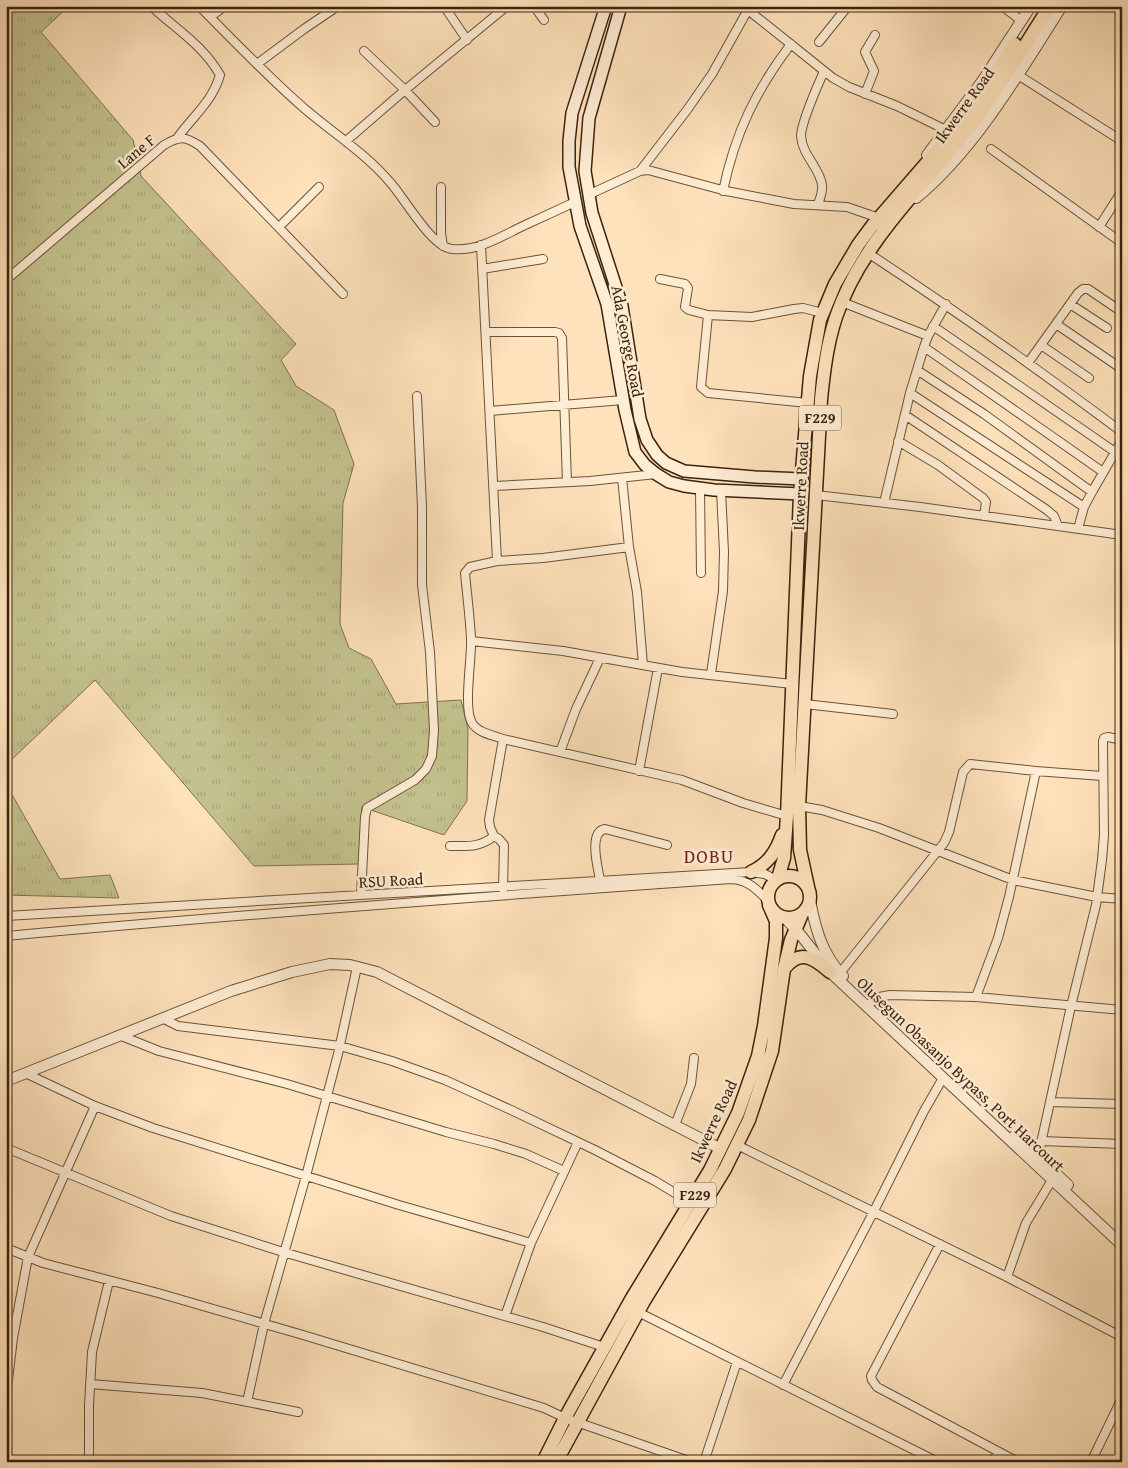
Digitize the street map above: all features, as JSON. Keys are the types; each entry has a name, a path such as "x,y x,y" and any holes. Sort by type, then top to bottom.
{"main road":[{"name":"Ada George Road","path":"606,6 572,113 569,167 580,226 607,304 623,400 636,452 645,465 656,474 669,482 684,486 800,494"},
{"name":"Ada George Road","path":"621,6 589,118 585,171 592,213 622,306 640,419 652,449 666,463 684,471 754,477 802,478"},
{"name":"Ikwerre Road","path":"777,879 784,858 787,820 800,494 813,356 823,313 846,264 879,218 969,113 1040,9"},
{"name":"Ikwerre Road","path":"808,886 800,850 799,806 821,399 831,332 842,302 868,253 978,116 1040,9"},
{"path":"752,872 768,860 778,846 787,820"},
{"path":"777,879 792,875 804,881 808,886"},
{"name":"F229","path":"768,903 769,888 777,879"},
{"name":"F229","path":"802,914 810,901 808,886"},
{"name":"Ikwerre Road","path":"556,1462 571,1420 604,1347 721,1149 749,1084 764,1026 776,938 776,921 768,903"},
{"path":"768,903 773,911 785,918 794,918 802,914"},
{"name":"Ikwerre Road","path":"543,1462 638,1312 725,1169 737,1145 758,1097 772,1051 784,968 802,914"},
{"path":"784,968 793,959 804,957 814,960 835,972"}],"street":[{"path":"151,6 190,38 212,60 220,75 216,89 204,107 189,122 178,137"},
{"path":"199,6 257,64 306,109 389,180 437,243 449,249 465,250 481,245 575,202"},
{"path":"210,18 225,6"},
{"path":"257,64 338,6"},
{"path":"444,6 467,40"},
{"path":"346,142 405,90 507,6"},
{"path":"534,6 544,20"},
{"path":"819,42 848,6"},
{"path":"1002,6 1022,21"},
{"path":"901,210 927,189 985,122 1018,75 1062,6"},
{"path":"640,171 712,74 749,8 824,71 849,87 897,106 946,130"},
{"path":"906,187 914,173 983,80 1022,21 1040,9"},
{"path":"865,94 874,71 865,52 875,35"},
{"path":"723,191 728,163 736,139 772,69 791,44"},
{"path":"364,51 436,122"},
{"path":"818,204 822,187 819,175 803,146 801,135 812,99 824,71"},
{"path":"1018,75 1122,140"},
{"name":"Lane F","path":"6,280 164,144 178,137 190,139 200,146 344,294"},
{"path":"991,150 1122,243"},
{"path":"588,194 640,171 648,170 723,191 794,204 847,207 879,218"},
{"path":"279,227 319,187"},
{"path":"440,187 443,246"},
{"path":"1098,227 1122,191"},
{"path":"481,245 497,561"},
{"path":"868,253 946,304 1122,432"},
{"path":"482,269 543,259"},
{"path":"660,279 685,284 688,288 686,307 688,310 708,315 752,317 803,308 823,313"},
{"path":"1028,362 1078,293 1083,289 1088,289 1122,312"},
{"path":"842,302 928,336"},
{"path":"884,503 910,393 924,347 933,326 946,304"},
{"path":"1070,304 1107,328"},
{"path":"708,315 702,387 704,391 708,393 808,403"},
{"path":"1056,324 1122,369"},
{"path":"933,326 1116,452"},
{"path":"486,332 559,333 562,338 568,482"},
{"path":"1041,344 1089,378"},
{"path":"924,347 1103,472"},
{"path":"917,370 984,414 1092,492"},
{"path":"910,393 1084,507"},
{"path":"361,895 367,808 415,780 426,769 432,756 434,730 430,652 422,585 422,507 416,396"},
{"path":"490,411 623,400"},
{"path":"905,415 1047,510 1054,516 1058,526"},
{"path":"1078,529 1084,507 1122,440"},
{"path":"898,441 938,465 983,498 986,502 984,516"},
{"path":"494,486 656,474"},
{"path":"622,478 629,547 637,592 643,665"},
{"path":"700,488 701,573"},
{"path":"711,674 723,591 724,552 721,490"},
{"path":"816,495 1122,535"},
{"path":"629,547 543,558 497,561 470,567 466,573 471,641 469,713 473,724 481,731 503,739 682,780 787,820"},
{"path":"471,641 563,651 682,672 792,684"},
{"path":"560,752 576,709 600,658"},
{"path":"639,771 658,668"},
{"path":"805,704 893,714"},
{"path":"1038,1156 1097,897 1104,835 1102,776 1104,738 1122,740"},
{"path":"503,739 489,820 494,836 504,845 503,891"},
{"path":"835,972 938,851 949,832 963,772 970,764 1036,772 1102,776"},
{"path":"976,996 998,938 1013,880 1036,772"},
{"path":"799,806 822,810 879,828 1013,880 1097,897 1122,899"},
{"path":"600,880 595,842 600,830 605,829 667,845"},
{"path":"450,846 475,846 485,843 494,836"},
{"name":"RSU Road","path":"6,936 503,891 600,880 752,872 766,874 777,879"},
{"name":"RSU Road","path":"6,916 361,895 503,891 731,879 754,886 768,903"},
{"name":"Olusegun Obasanjo Bypass, Port Harcourt","path":"810,901 821,945 835,972"},
{"name":"Olusegun Obasanjo Bypass, Port Harcourt","path":"785,918 835,972 943,1078 1122,1245"},
{"path":"6,1081 231,991 292,972 330,964 350,965 376,972 721,1149"},
{"path":"246,1402 283,1252 306,1176 340,1046 357,967"},
{"path":"868,1004 880,997 890,995 976,996 1122,1010"},
{"name":"Olusegun Obasanjo Bypass, Port Harcourt","path":"868,1004 1038,1156 1122,1236"},
{"path":"162,1018 178,1026 340,1046 392,1061 445,1080 578,1142 655,1181 690,1202"},
{"path":"119,1035 159,1051 287,1084 446,1132 494,1144 526,1154 564,1170"},
{"path":"675,1125 691,1084 694,1058"},
{"path":"25,1073 95,1106 153,1128 531,1243"},
{"path":"783,1385 924,1111 943,1078"},
{"path":"1050,1102 1122,1104"},
{"path":"6,1397 13,1338 28,1257 95,1106"},
{"path":"1041,1141 1122,1144"},
{"path":"505,1316 531,1243 578,1142"},
{"path":"737,1145 1007,1277 1122,1338"},
{"path":"6,1148 171,1216 283,1252 505,1316 604,1347"},
{"path":"1007,1277 1026,1223 1052,1180"},
{"path":"940,1244 871,1376 872,1380 877,1387 1018,1462"},
{"path":"6,1248 43,1263 264,1324 490,1391 544,1408 571,1420 692,1462"},
{"path":"89,1462 92,1352 109,1280"},
{"path":"638,1312 938,1462"},
{"path":"704,1462 737,1362"},
{"path":"90,1384 202,1394 298,1412"},
{"path":"1091,1462 1122,1398"},
{"path":"992,1462 998,1452"}],"green space":[{"path":"6,6 69,6 41,32 133,140 141,176 296,344 281,360 296,386 334,410 354,464 343,503 340,624 349,648 371,659 396,704 461,700 468,729 467,801 444,835 362,807 359,864 254,866 95,680 6,765"},
{"path":"6,784 60,879 110,875 119,898 6,895"}],"district":[{"name":"DOBU","path":"709,856"}]}
